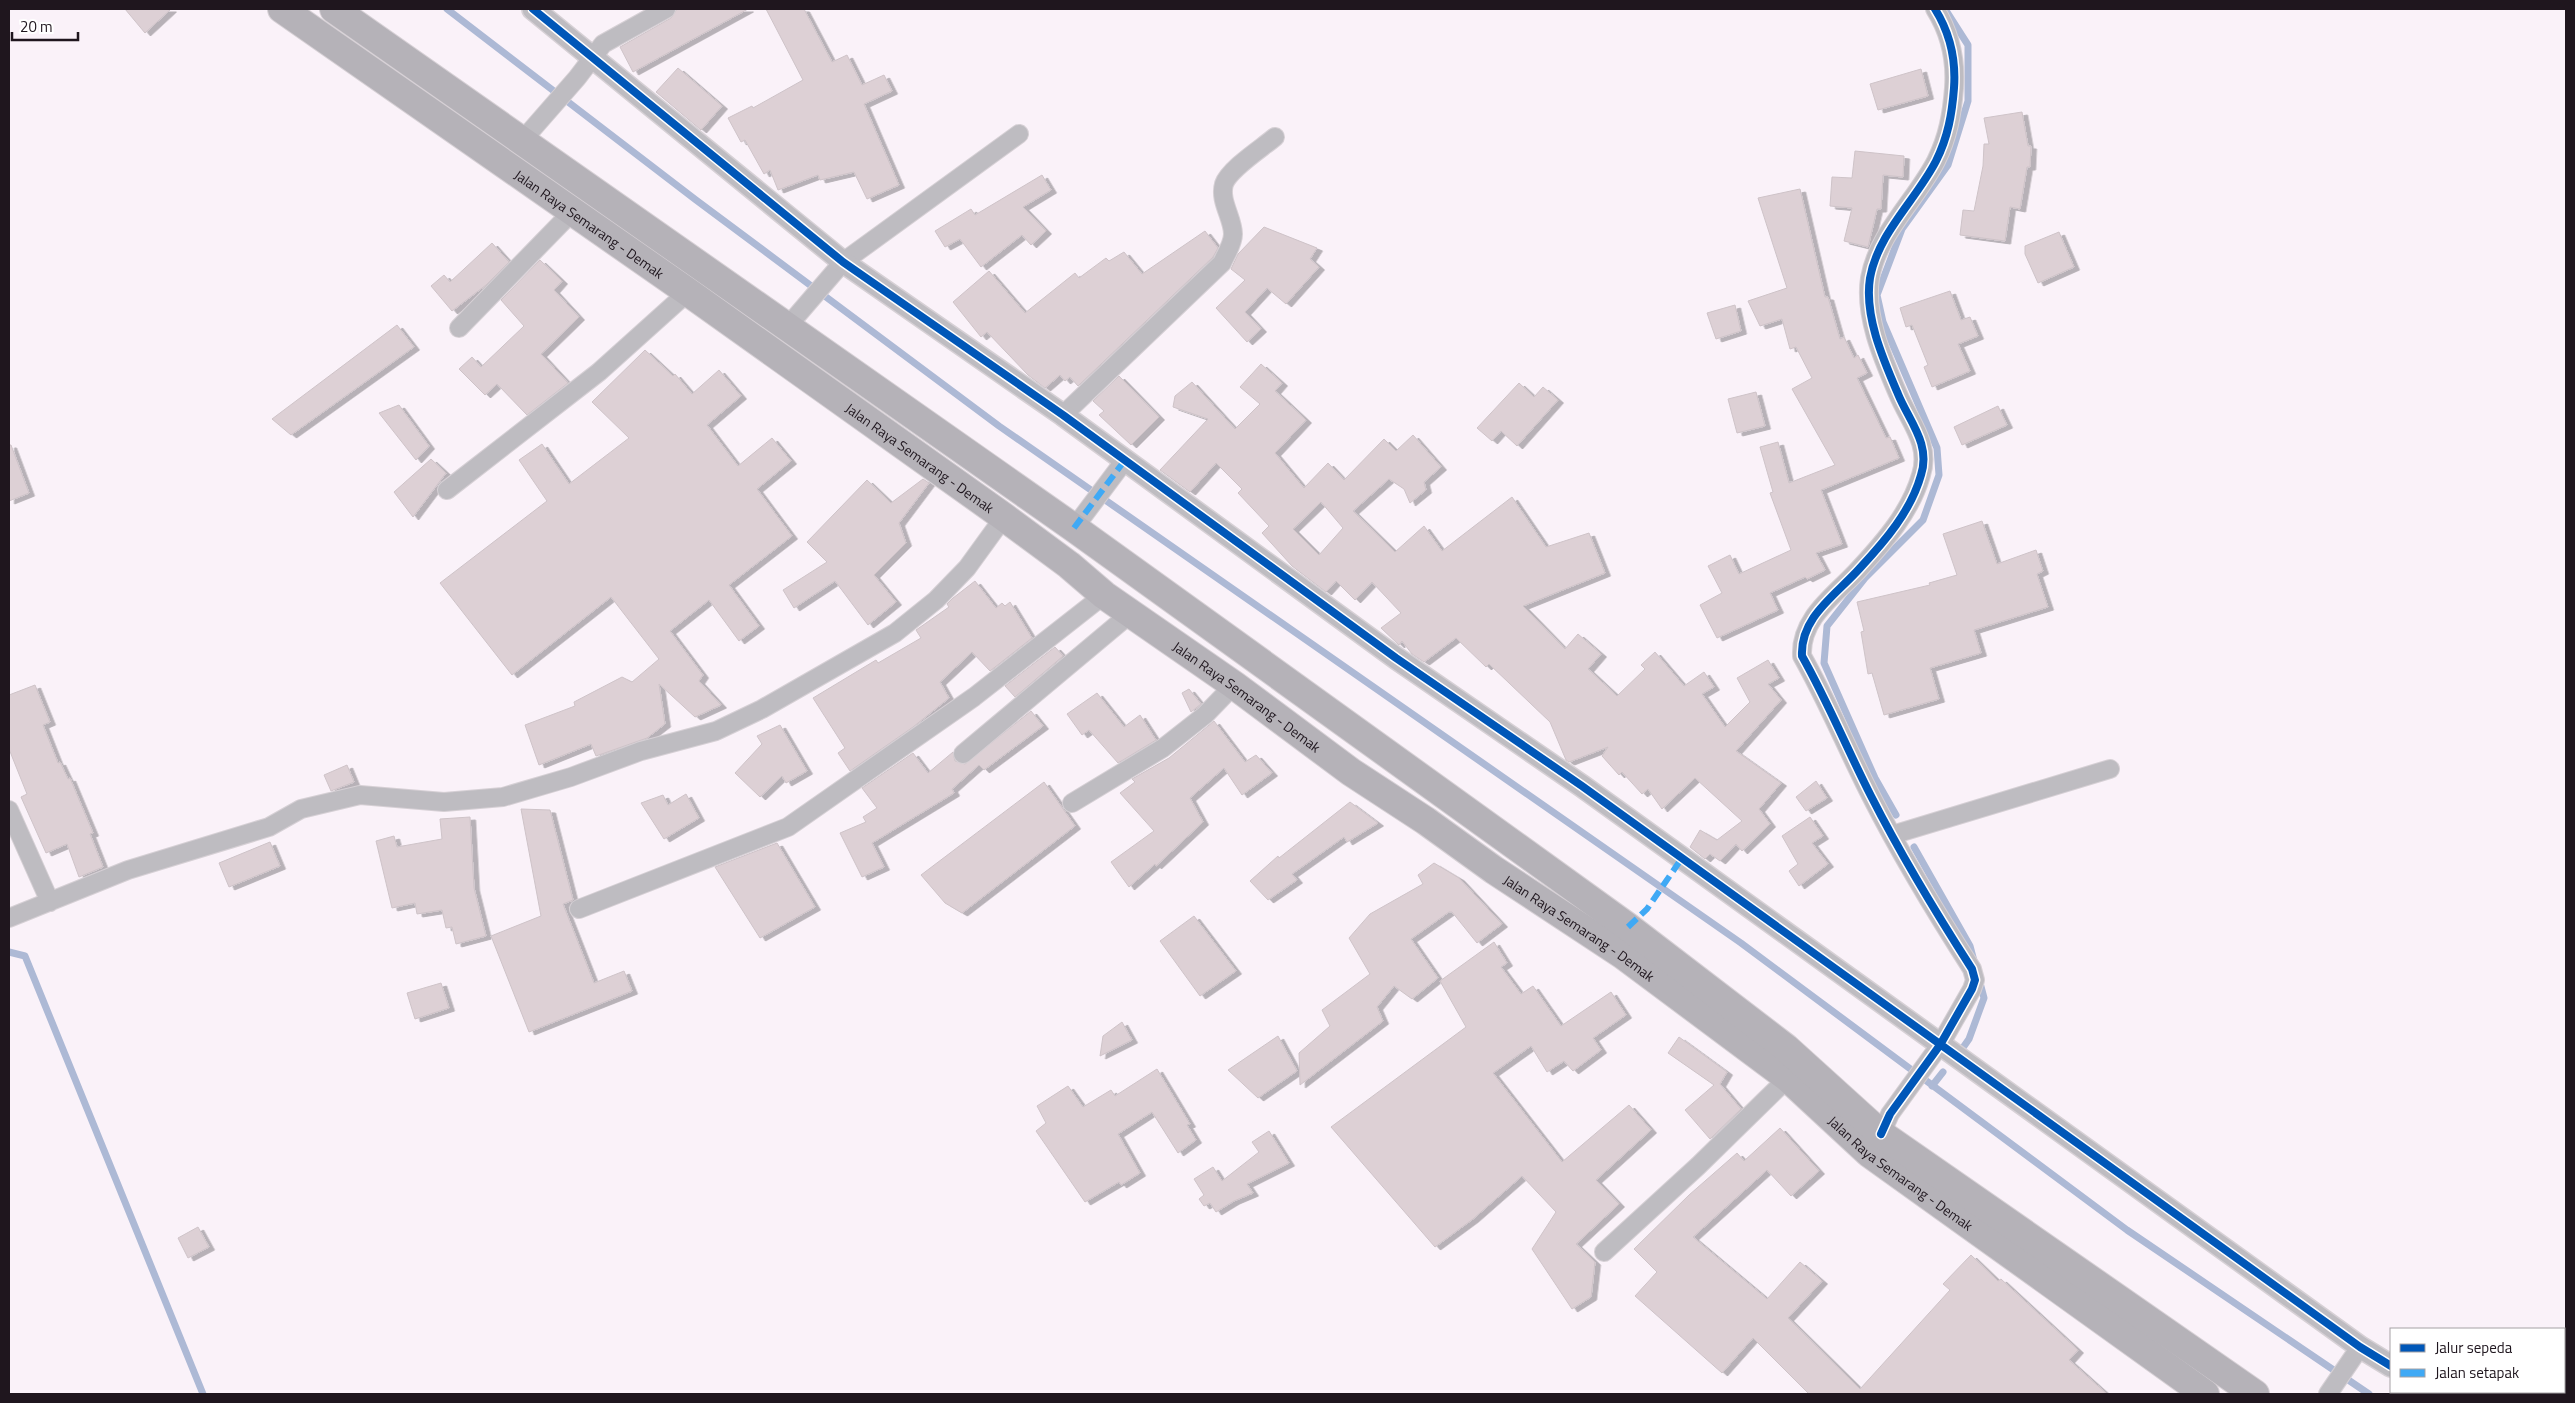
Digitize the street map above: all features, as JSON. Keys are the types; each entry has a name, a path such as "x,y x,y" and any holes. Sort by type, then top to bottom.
{"highway":[{"name":"Jalan Raya Semarang - Demak","path":"282,9 688,292 873,426 1004,517 1104,595 1234,685 1351,772 1426,820 1494,870 1623,955 1788,1078 1869,1153 2205,1394"},
{"name":"Jalan Raya Semarang - Demak","path":"334,9 521,142 791,320 891,401 1078,524 1628,927 1885,1124 2255,1394"},
{"path":"873,426 891,401"}],"street":[{"path":"533,9 840,265 1063,415 1122,465 1582,786 2357,1352 2390,1366"},
{"path":"521,142 578,78 603,44 666,9"},
{"path":"1885,1124 1940,1046 1972,989 1975,980 1972,969 1923,892 1870,795 1826,698 1802,656 1801,650 1802,640 1816,611 1859,569 1888,535 1911,502 1922,473 1924,447 1898,394 1869,313 1868,295 1875,260 1882,244 1936,162 1949,129 1955,76 1953,59 1944,25 1935,9"},
{"path":"791,320 840,265 1020,134"},
{"path":"1063,415 1222,263 1230,246 1233,233 1223,196 1224,184 1231,173 1275,137"},
{"path":"460,328 572,212"},
{"path":"447,490 599,372 688,292"},
{"path":"1078,524 1122,465"},
{"path":"9,918 128,870 269,827 301,809 360,795 444,802 503,797 571,778 641,751 716,730 762,709 896,633 936,600 967,568 1004,517"},
{"path":"579,909 788,827 974,697 1104,595"},
{"path":"963,754 1130,614"},
{"path":"1072,803 1163,748 1206,715 1234,685"},
{"path":"1892,835 2110,769"},
{"path":"9,810 50,902"},
{"path":"1604,1252 1698,1166 1788,1078"},
{"path":"2328,1394 2357,1352"}],"building":[{"path":"125,9 171,9 145,33"},
{"path":"677,9 748,9 633,72 620,47 671,18"},
{"path":"766,9 804,9 832,62 847,55 862,85 884,75 892,91 864,104 899,185 867,199 854,172 820,180 818,175 778,190 770,170 764,174 745,140 741,142 728,118 752,106 753,108 803,80"},
{"path":"678,68 722,106 701,130 656,92"},
{"path":"1921,69 1928,96 1878,110 1870,84"},
{"path":"2022,112 2028,146 2031,146 2030,167 2027,167 2020,209 2010,207 2005,241 1960,235 1963,210 1974,211 1983,166 1984,144 1989,144 1984,118"},
{"path":"1855,151 1904,156 1903,177 1883,175 1881,209 1877,209 1868,247 1844,241 1852,208 1830,206 1832,177 1852,178"},
{"path":"1042,175 1051,190 1023,207 1046,231 1031,245 1022,235 981,267 960,239 945,247 935,231 971,209 975,215"},
{"path":"1800,189 1825,297 1828,297 1840,339 1844,337 1854,358 1858,355 1867,373 1857,378 1886,438 1890,437 1899,458 1821,490 1842,544 1816,553 1825,570 1770,593 1778,610 1717,638 1700,605 1722,593 1708,566 1730,555 1739,574 1791,550 1770,493 1773,492 1760,447 1778,442 1789,483 1835,465 1792,389 1812,378 1796,347 1790,349 1782,319 1760,326 1748,301 1787,288 1758,198"},
{"path":"1264,227 1317,248 1310,259 1319,267 1286,304 1267,288 1245,312 1261,329 1247,342 1216,308 1245,280 1231,269 1238,254"},
{"path":"1205,231 1218,248 1213,257 1078,386 1070,377 1065,381 1060,375 1045,388 1028,375 987,332 981,337 953,302 989,271 1025,313 1075,273 1079,278 1106,258 1109,261 1124,252 1142,274"},
{"path":"2059,232 2074,267 2038,283 2025,254 2025,246"},
{"path":"492,243 509,262 486,285 452,311 431,286 444,275 450,282"},
{"path":"540,260 562,281 554,290 579,317 541,354 568,383 527,415 497,384 485,395 459,369 472,357 481,367 524,326 501,300"},
{"path":"1950,291 1961,320 1970,317 1978,336 1958,344 1970,371 1932,387 1924,367 1928,365 1912,325 1906,327 1900,308"},
{"path":"1735,305 1741,331 1716,339 1707,313"},
{"path":"397,325 414,347 291,435 272,419"},
{"path":"645,350 673,376 675,374 692,394 719,370 741,396 707,425 738,466 772,438 791,461 757,489 792,536 729,585 759,626 739,641 709,600 670,631 703,675 699,681 721,705 695,717 659,684 665,724 647,738 596,756 591,744 539,765 525,725 575,706 574,702 622,677 632,682 659,659 611,597 512,675 440,583 547,501 519,460 542,444 569,484 629,438 592,402"},
{"path":"1261,364 1282,383 1275,391 1306,420 1275,453 1304,488 1328,463 1344,480 1384,439 1396,451 1413,435 1441,467 1424,482 1426,490 1410,503 1404,489 1389,479 1353,511 1395,552 1424,526 1442,551 1512,497 1546,547 1589,533 1605,573 1523,606 1565,649 1578,634 1601,654 1588,669 1617,696 1645,669 1641,665 1655,652 1684,686 1704,672 1714,687 1702,694 1725,727 1750,702 1737,678 1768,660 1779,678 1768,684 1781,700 1736,751 1781,783 1759,809 1770,824 1742,851 1736,844 1720,861 1710,854 1705,859 1690,847 1700,830 1717,840 1742,821 1695,778 1662,809 1648,789 1642,794 1622,772 1619,775 1602,756 1608,747 1569,762 1566,760 1550,722 1489,664 1486,667 1456,638 1424,662 1412,654 1402,641 1399,645 1381,628 1401,613 1372,582 1355,600 1336,581 1326,592 1292,566 1262,533 1269,526 1238,493 1242,489 1216,463 1190,492 1160,470 1208,419 1173,407 1175,396 1192,382 1235,429 1260,404 1240,387","holes":["1321,502 1343,528 1319,555 1293,529"]},
{"path":"1119,376 1159,417 1131,445 1099,415 1104,411 1093,401"},
{"path":"1519,383 1534,397 1543,387 1558,400 1517,446 1501,431 1492,441 1477,428"},
{"path":"1756,392 1765,426 1737,433 1728,399"},
{"path":"399,405 429,446 416,460 379,413"},
{"path":"1998,406 2007,425 1962,445 1954,427"},
{"path":"9,445 11,445 29,493 9,501"},
{"path":"431,459 446,473 413,517 394,492"},
{"path":"923,479 929,483 899,523 906,543 874,575 896,602 868,625 835,581 794,608 783,590 827,562 807,542 867,480 891,503"},
{"path":"1982,521 1997,564 2036,550 2043,571 2037,574 2048,607 1974,630 1981,653 1930,668 1939,699 1884,715 1872,673 1868,674 1861,632 1864,631 1857,602 1930,585 1929,583 1957,575 1943,534"},
{"path":"975,581 996,608 1002,603 1005,606 1010,602 1032,638 990,671 972,652 940,682 949,698 913,727 850,771 838,753 845,748 813,698 876,660 878,663 921,638 916,630 949,607 947,604 953,598"},
{"path":"1055,647 1063,656 1015,697 1005,686"},
{"path":"35,685 50,722 43,725 58,763 60,762 68,779 70,778 93,833 90,834 103,867 79,877 67,844 46,853 21,797 27,794 9,749 9,695"},
{"path":"1189,689 1201,704 1191,712 1182,693"},
{"path":"1097,693 1124,727 1140,715 1156,740 1118,763 1089,730 1082,735 1067,714"},
{"path":"1031,711 1043,726 984,770 979,765 952,789 954,793 872,843 884,867 862,877 840,833 866,822 863,817 877,808 862,788 913,753 928,773 953,752 955,761 965,764"},
{"path":"1214,721 1245,762 1256,755 1272,773 1242,795 1224,768 1190,798 1203,822 1156,866 1155,864 1129,887 1111,862 1154,831 1120,793 1135,782 1132,779 1169,758"},
{"path":"780,725 807,771 786,783 782,776 760,797 735,773 762,744 757,736"},
{"path":"347,765 354,782 331,791 324,775"},
{"path":"1816,781 1827,798 1806,811 1796,797"},
{"path":"1044,782 1075,826 962,913 945,903 921,875"},
{"path":"686,794 699,818 664,839 641,803 663,795 668,805"},
{"path":"1350,802 1378,823 1347,842 1344,837 1292,874 1297,880 1268,900 1250,881 1278,856 1279,858"},
{"path":"521,809 550,810 573,900 563,904 594,983 624,971 632,991 529,1032 491,936 541,916"},
{"path":"470,817 474,888 486,936 456,944 452,927 446,928 442,910 417,914 415,903 392,908 376,841 394,836 397,847 442,839 440,819"},
{"path":"1810,817 1823,836 1812,843 1828,864 1799,886 1789,871 1798,864 1782,836"},
{"path":"270,842 280,866 229,887 219,863"},
{"path":"777,843 815,907 760,938 715,867"},
{"path":"1434,863 1459,878 1502,924 1477,943 1452,912 1449,912 1411,939 1438,978 1412,999 1394,986 1377,1007 1383,1021 1300,1085 1299,1053 1330,1026 1322,1010 1370,974 1349,938 1370,914 1423,884 1418,875"},
{"path":"1194,916 1236,971 1200,996 1160,941"},
{"path":"1494,942 1507,963 1501,967 1521,994 1533,986 1561,1026 1611,992 1626,1015 1593,1038 1601,1050 1573,1071 1564,1061 1547,1072 1531,1046 1493,1073 1562,1162 1629,1105 1651,1130 1596,1180 1619,1204 1576,1244 1595,1262 1591,1297 1572,1309 1532,1249 1556,1212 1522,1176 1473,1219 1435,1247 1331,1127 1466,1027 1440,981"},
{"path":"441,983 449,1008 415,1019 407,993"},
{"path":"1122,1022 1132,1040 1100,1056 1103,1036"},
{"path":"1278,1036 1297,1071 1258,1098 1228,1070"},
{"path":"1679,1037 1727,1072 1720,1084 1741,1109 1710,1139 1685,1110 1714,1085 1668,1053"},
{"path":"1157,1069 1190,1124 1187,1125 1196,1140 1178,1153 1152,1112 1118,1134 1140,1173 1121,1185 1119,1182 1085,1202 1036,1131 1046,1123 1037,1106 1068,1086 1083,1107 1111,1090 1115,1096"},
{"path":"1780,1128 1819,1171 1791,1196 1767,1170 1693,1237 1767,1299 1800,1262 1822,1281 1788,1318 1860,1389 1950,1290 1943,1284 1971,1255 1998,1281 2001,1279 2078,1350 2069,1360 2107,1394 1809,1394 1753,1338 1722,1373 1635,1296 1657,1272 1634,1249 1689,1195 1737,1153 1744,1161"},
{"path":"1269,1131 1289,1163 1247,1184 1253,1193 1234,1201 1216,1212 1210,1203 1204,1206 1199,1199 1204,1195 1194,1179 1213,1167 1222,1181 1259,1152 1252,1142"},
{"path":"198,1227 209,1247 188,1258 178,1238"}],"waterway":[{"path":"447,9 696,200 999,426 1741,943 2127,1230 2369,1394"},
{"path":"1896,815 1875,778 1824,663 1827,626 1865,578 1923,520 1939,475 1937,448 1883,322 1877,295 1902,229 1948,165 1968,101 1968,45 1945,9"},
{"path":"1914,847 1970,946 1974,961"},
{"path":"9,952 25,956 203,1394"},
{"path":"1962,1049 1969,1039 1984,998 1979,979"},
{"path":"1932,1086 1943,1072"}],"marked path":[{"path":"1074,528 1125,460"},
{"path":"1628,927 1647,909 1682,858"}],"cycle path":[{"path":"533,9 843,262 1063,415 1396,658 1582,786 2360,1347 2390,1365"},
{"path":"1881,1134 1890,1114 1940,1045 1972,989 1975,980 1972,969 1919,884 1882,818 1802,656 1803,642 1813,618 1888,536 1911,501 1921,475 1923,464 1921,443 1886,366 1876,337 1872,322 1869,292 1874,262 1881,246 1936,161 1949,125 1954,88 1953,57 1945,28 1935,9"}]}
